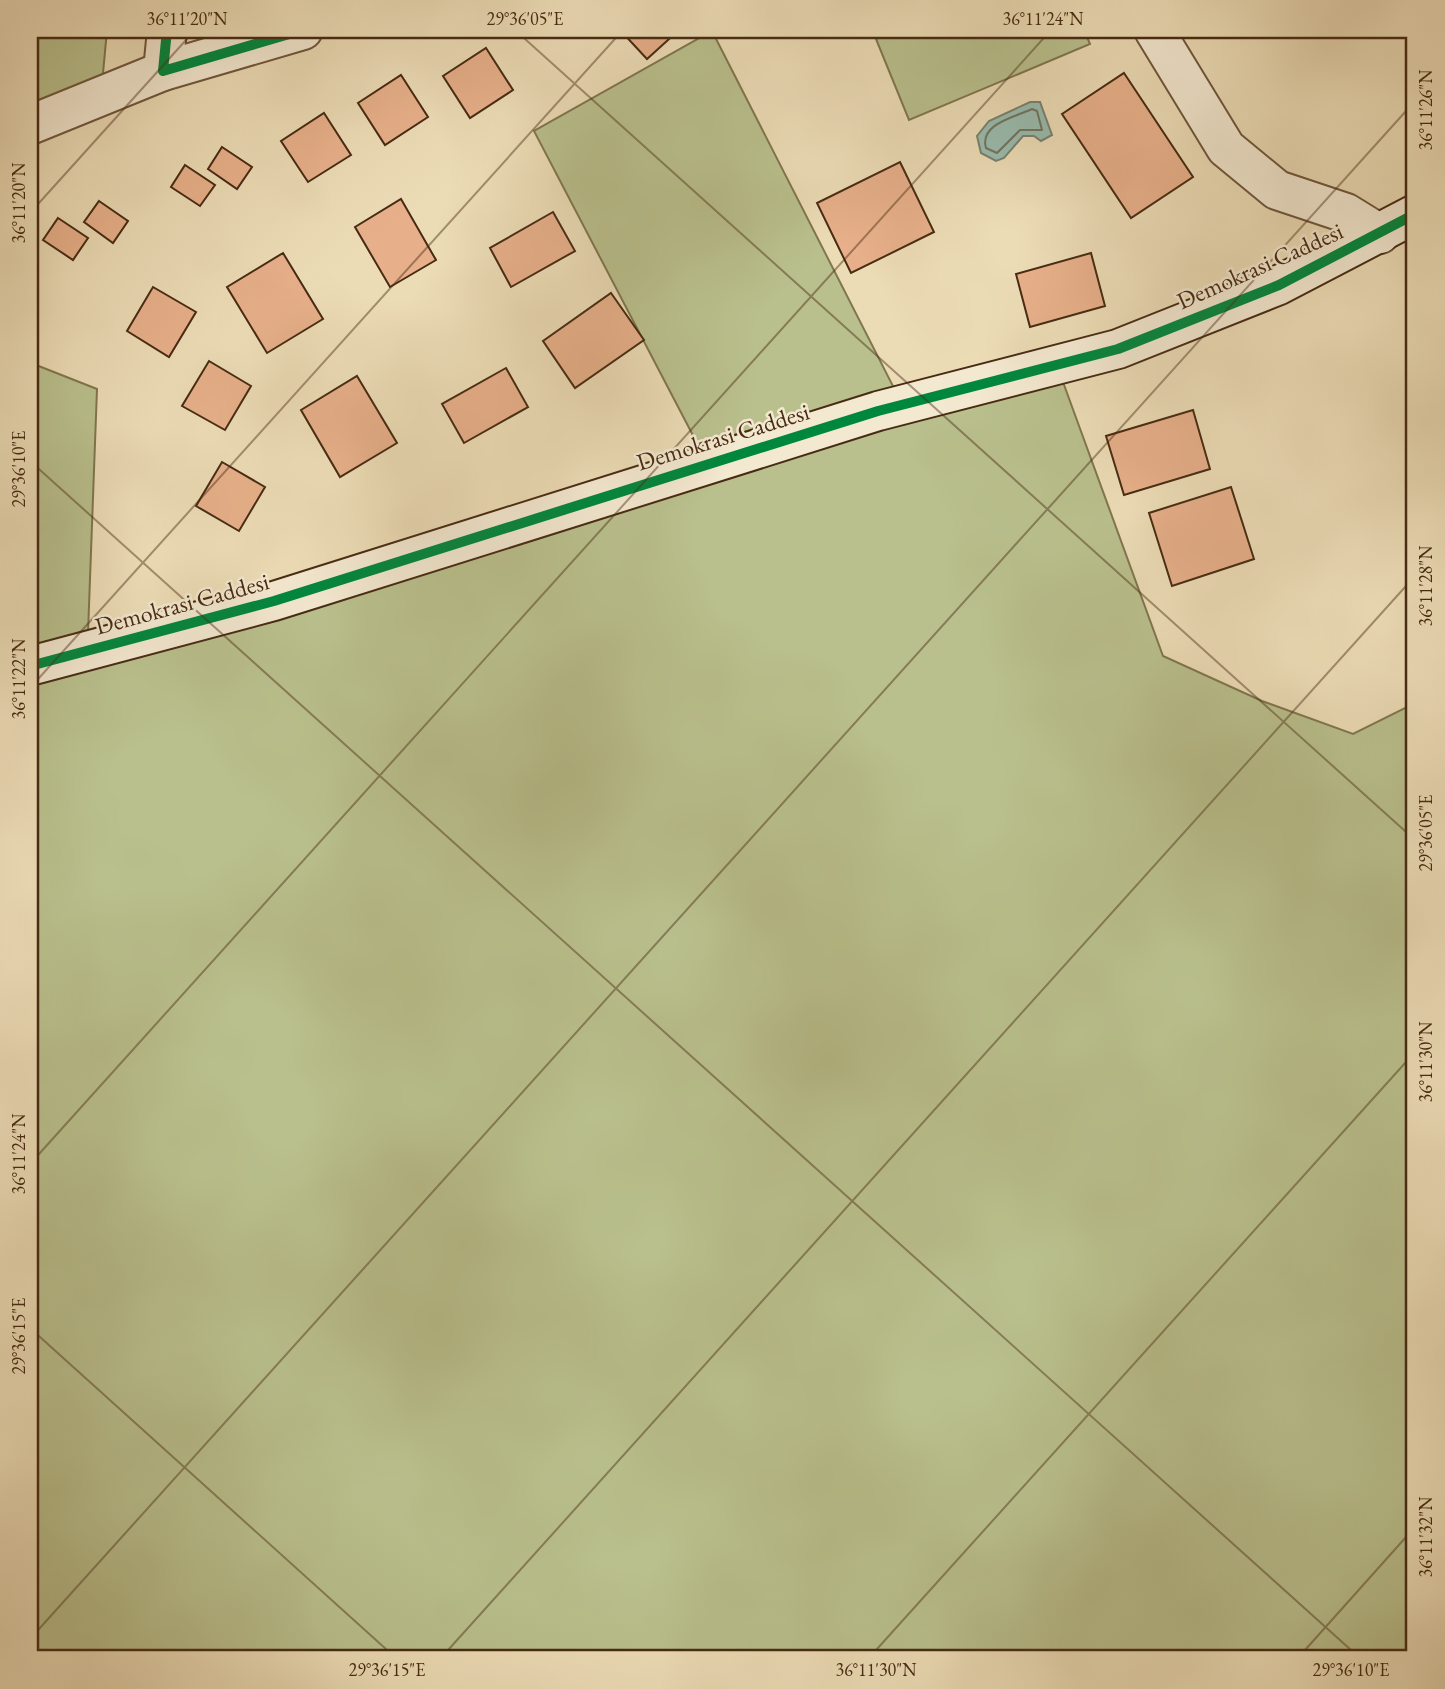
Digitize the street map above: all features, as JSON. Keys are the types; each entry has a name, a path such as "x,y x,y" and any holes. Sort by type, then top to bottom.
{"street":[{"path":"163,71 167,30"},
{"path":"30,125 163,71 303,30"},
{"path":"1154,30 1226,148 1276,190 1346,213 1380,234"},
{"name":"Demokrasi Caddesi","path":"30,667 274,601 878,411 1118,349 1279,285 1415,214"}],"green space":[{"path":"30,30 107,30 102,84 30,113"},
{"path":"897,30 1084,30 1090,44 909,120 876,39"},
{"path":"712,31 895,390 698,445 534,131"},
{"path":"31,363 97,389 88,633 30,648"},
{"path":"1063,382 1163,656 1262,701 1353,734 1415,703 1415,1659 30,1659 30,685 284,615 885,426"}],"water":[{"path":"1030,102 1040,102 1052,135 1041,141 1034,136 1023,136 1004,158 996,161 981,153 977,136 989,121"}],"building":[{"path":"620,30 679,30 647,59"},
{"path":"486,48 513,90 470,118 443,76"},
{"path":"1124,73 1193,177 1131,218 1062,114"},
{"path":"401,75 428,117 385,145 358,103"},
{"path":"324,113 351,155 308,182 281,141"},
{"path":"222,147 252,167 237,189 208,169"},
{"path":"900,162 934,232 851,273 817,203"},
{"path":"185,165 215,185 200,206 171,187"},
{"path":"401,199 436,260 390,287 355,227"},
{"path":"99,201 128,221 113,243 84,222"},
{"path":"553,212 575,251 511,287 490,248"},
{"path":"58,218 88,238 73,260 43,240"},
{"path":"283,253 323,319 267,353 227,287"},
{"path":"1091,253 1105,306 1030,327 1016,274"},
{"path":"153,287 196,312 169,357 127,331"},
{"path":"611,293 644,340 575,388 543,341"},
{"path":"209,361 251,386 225,430 182,406"},
{"path":"506,368 528,407 464,443 442,404"},
{"path":"357,376 397,443 340,477 301,410"},
{"path":"1193,410 1210,469 1124,495 1106,436"},
{"path":"222,462 265,487 239,531 196,506"},
{"path":"1231,487 1254,559 1172,586 1149,513"}],"cycle path":[{"path":"167,30 163,71 303,30"},
{"path":"30,666 274,601 878,411 1118,349 1279,285 1415,214"}]}
